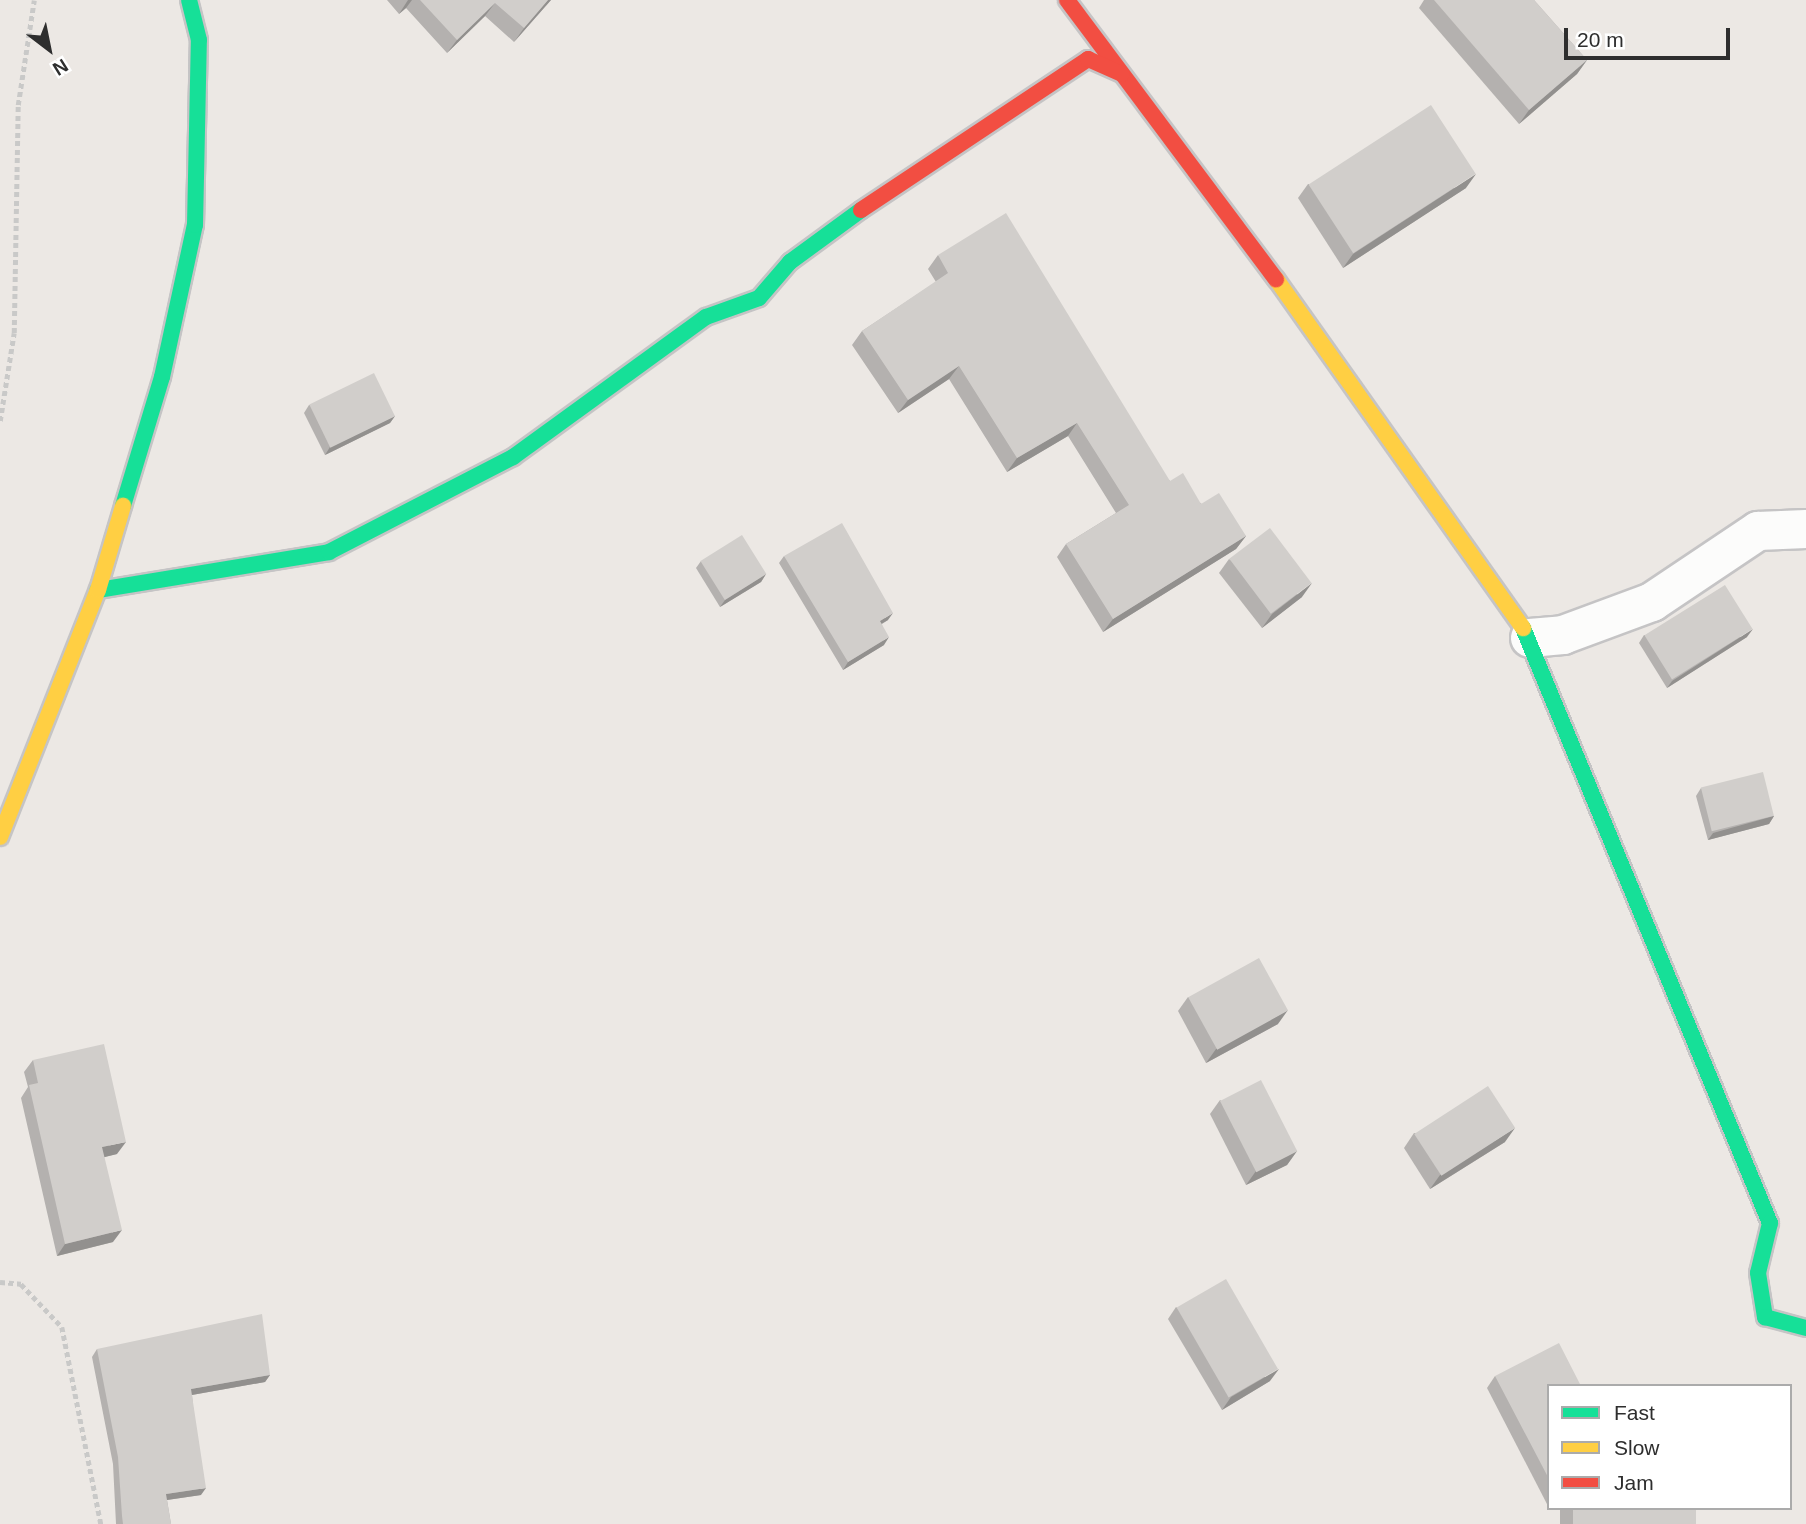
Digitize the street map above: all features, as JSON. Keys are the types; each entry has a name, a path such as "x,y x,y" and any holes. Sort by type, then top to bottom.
{"street":[{"path":"0,836 98,590 162,377 195,225 199,40 189,0"},
{"path":"1067,0 1381,419 1530,638 1770,1223 1758,1273 1765,1317 1806,1328"},
{"path":"98,590 329,552 513,457 706,317 759,298 800,254 1088,59 1122,74"},
{"path":"1530,638 1563,635 1652,602 1758,531 1806,529"}],"path":[{"path":"0,421 14,333 18,105 34,0"},
{"path":"0,1282 21,1284 62,1327 101,1524"}],"building":[{"path":"420,0 548,0 524,28 495,3 457,40"},
{"path":"1434,0 1534,0 1587,60 1529,110"},
{"path":"1431,105 1476,174 1353,253 1309,185"},
{"path":"1006,213 1170,481 1183,473 1201,504 1219,493 1246,536 1113,619 1066,544 1129,505 1077,423 1017,458 959,366 908,400 862,331 948,273 938,255"},
{"path":"374,373 395,416 330,448 309,405"},
{"path":"842,523 893,613 880,621 889,637 848,662 784,556"},
{"path":"1270,528 1312,583 1271,614 1229,559"},
{"path":"742,535 766,574 725,600 700,561"},
{"path":"1725,585 1753,629 1672,679 1644,635"},
{"path":"1763,772 1774,816 1712,831 1701,787"},
{"path":"1259,958 1288,1010 1217,1050 1188,997"},
{"path":"104,1044 126,1142 102,1147 122,1230 65,1244 29,1085 38,1083 33,1060"},
{"path":"1261,1080 1297,1151 1256,1172 1220,1101"},
{"path":"1488,1086 1515,1128 1441,1176 1414,1134"},
{"path":"1226,1279 1278,1369 1229,1398 1177,1308"},
{"path":"262,1314 270,1375 191,1389 206,1488 166,1494 171,1524 123,1524 118,1457 97,1349"},
{"path":"1559,1343 1580,1384 1547,1384 1547,1475 1495,1376"},
{"path":"1573,1510 1696,1510 1696,1524 1573,1524"}],"traffic: fast":[{"path":"123,506 162,377 195,225 199,40 189,0"},
{"path":"98,590 329,552 513,457 706,317 759,298 790,262 861,210"},
{"path":"1523,628 1770,1223 1758,1273 1765,1317 1806,1328"}],"traffic: slow":[{"path":"1276,279 1523,628"},
{"path":"0,837 98,590 123,506"}],"traffic: jam":[{"path":"1067,0 1276,279"},
{"path":"861,210 1088,59 1122,74"}]}
